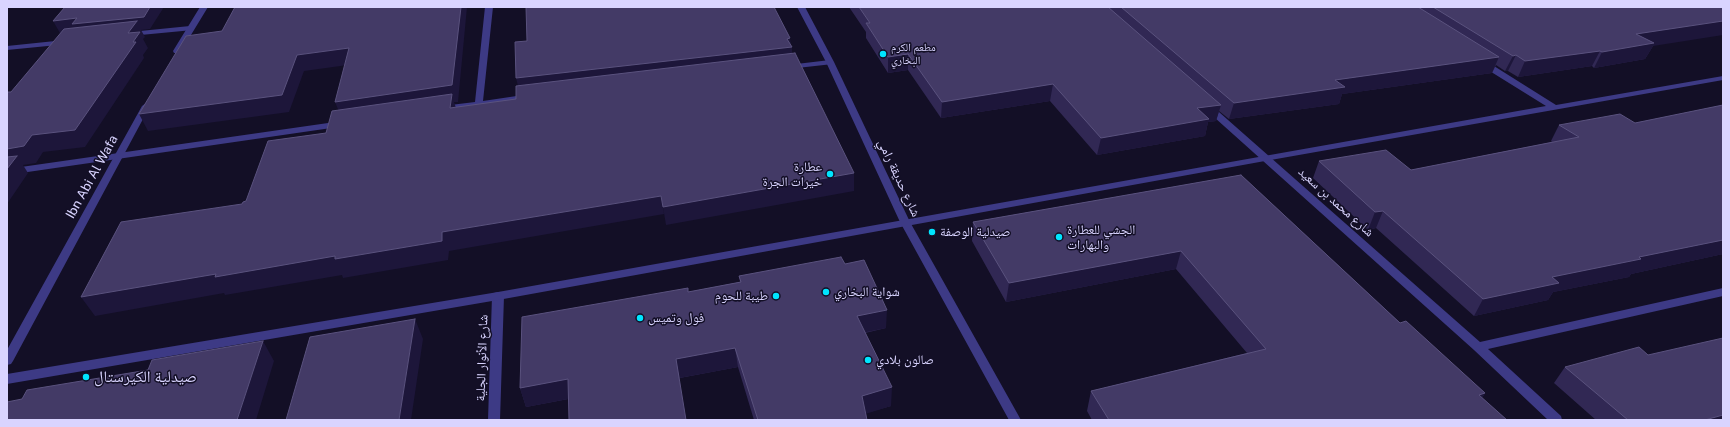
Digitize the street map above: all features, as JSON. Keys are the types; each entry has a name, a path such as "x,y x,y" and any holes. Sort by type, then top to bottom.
{"street":[{"path":"171,62 190,28 204,7"},
{"path":"479,103 489,7"},
{"name":"شارع حديقة رامي","path":"801,7 830,62 905,222 1015,420"},
{"path":"121,35 190,28"},
{"path":"7,48 76,40"},
{"path":"1475,57 1555,108"},
{"path":"776,68 830,62"},
{"path":"7,380 498,296 905,222 1723,78"},
{"name":"Ibn Abi Al Wafa","path":"7,361 152,96"},
{"path":"432,110 542,96"},
{"name":"شارع محمد بن سعيد","path":"1200,101 1478,347 1556,420"},
{"path":"7,172 354,122"},
{"path":"1478,347 1723,292"},
{"name":"شارع الأنوار الجلية","path":"494,420 498,296"}],"building":[{"path":"65,7 150,7 144,17 72,24 77,18 53,21"},
{"path":"235,7 461,7 452,85 335,102 349,48 297,55 282,95 139,114 186,36 222,31"},
{"path":"526,7 774,7 790,38 787,39 792,47 516,78 515,42 527,41"},
{"path":"859,7 1108,7 1221,105 1197,108 1209,119 1101,138 1053,84 942,102 908,54 888,57 866,23 870,23"},
{"path":"1121,7 1418,7 1499,57 1335,80 1345,87 1234,103"},
{"path":"1433,7 1723,7 1723,21 1636,34 1654,43 1602,52 1600,51 1525,61 1516,55 1513,56"},
{"path":"137,21 128,33 140,32 133,42 136,42 75,130 32,135 24,146 7,149 7,92 11,92 64,29"},
{"path":"795,53 854,173 663,207 661,196 442,232 442,241 335,259 335,256 215,277 216,274 81,297 121,222 242,204 246,201 268,141 326,133 332,111 452,94 450,108 516,99 516,86"},
{"path":"1723,105 1723,240 1639,257 1641,259 1552,277 1559,283 1483,299 1383,211 1375,212 1319,161 1386,150 1411,170 1579,137 1559,125 1620,114 1635,123"},
{"path":"17,156 7,169 7,157"},
{"path":"1241,175 1400,323 1406,321 1485,393 1479,395 1507,420 1109,420 1091,391 1266,349 1181,251 1009,283 973,222"},
{"path":"841,257 845,264 864,260 887,310 857,316 892,387 862,396 867,420 758,420 735,348 676,359 686,420 569,420 568,379 520,388 522,317 688,288 688,292 741,282 739,276"},
{"path":"415,319 399,420 286,420 310,337"},
{"path":"1723,338 1723,415 1705,420 1628,420 1565,367 1639,347 1648,355"},
{"path":"263,341 237,420 7,420 7,402 22,399 27,390 148,370 152,360"}],"place":[{"name":"مطعم الكرم البخاري","path":"883,54"},
{"name":"عطارة خيرات الجرة","path":"830,174"},
{"name":"صيدلية الوصفة","path":"932,232"},
{"name":"الجشي للعطارة والبهارات","path":"1059,237"},
{"name":"شواية البخاري","path":"826,292"},
{"name":"طيبة للحوم","path":"776,296"},
{"name":"فول وتميس","path":"640,318"},
{"name":"صالون بلادي","path":"868,360"},
{"name":"صيدلية الكيرستال","path":"86,377"}]}
